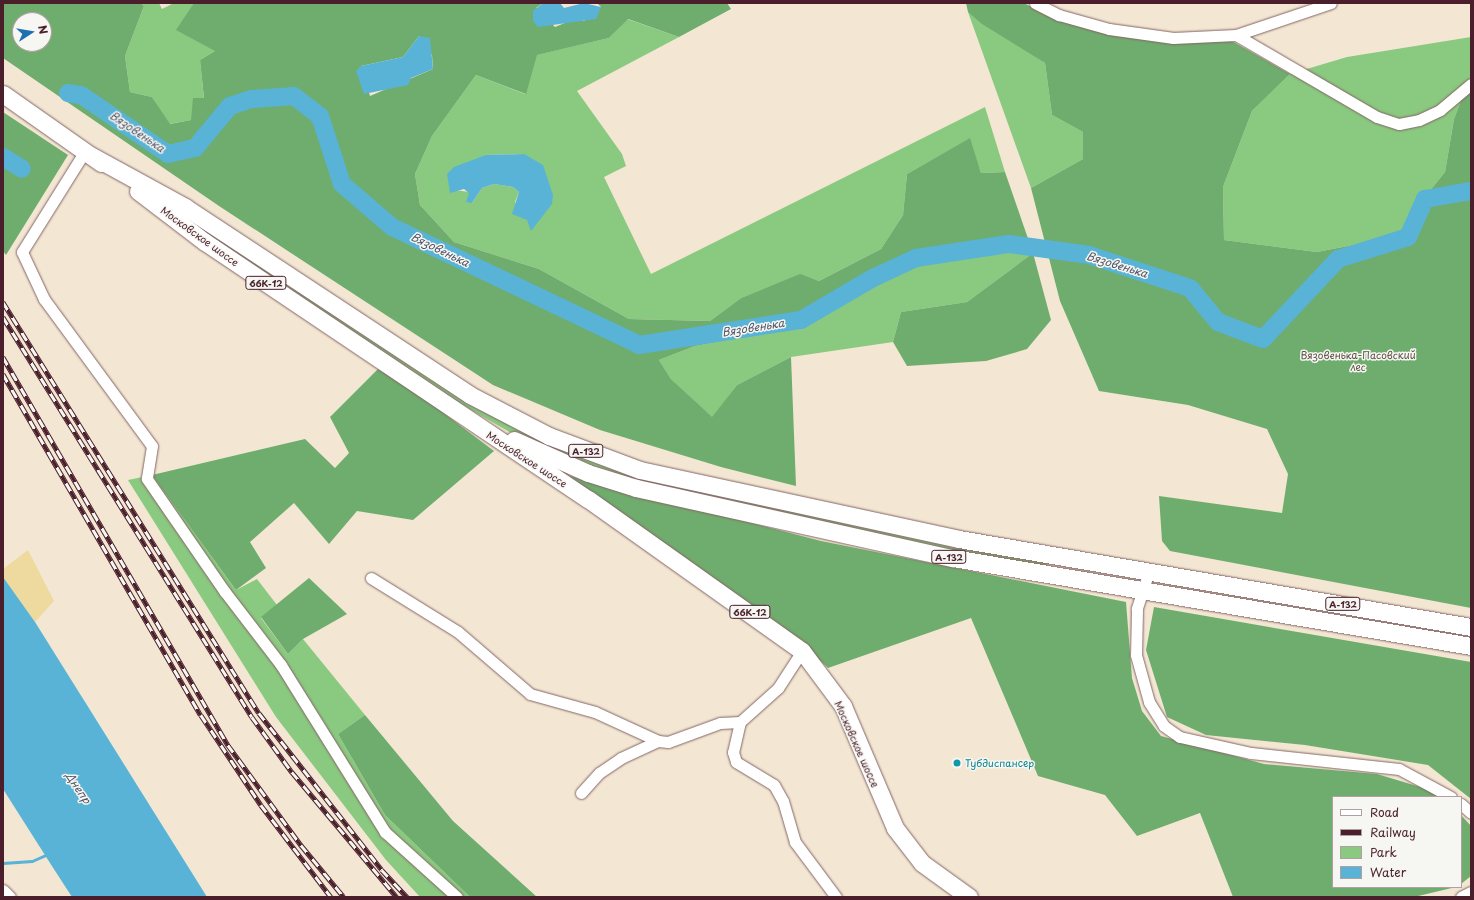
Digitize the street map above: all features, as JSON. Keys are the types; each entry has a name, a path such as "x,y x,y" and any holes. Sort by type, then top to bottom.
{"main road":[{"name":"Московское шоссе","path":"3,94 88,154 206,242 594,504 802,652 843,706 895,828 922,863 969,897"},
{"name":"А-132","path":"88,154 185,207 470,395 591,453 640,470 774,501 959,539 1471,627"},
{"name":"А-132","path":"444,404 552,459 636,488 953,558 1471,646"}],"street":[{"path":"1035,3 1059,15 1109,29 1173,38 1236,35 1331,3"},
{"path":"1236,35 1377,117 1399,124 1419,120 1440,110 1471,84"},
{"path":"88,154 22,252 44,299 152,446 147,479 225,592 281,665 384,832 457,897"},
{"path":"1149,571 1137,609 1138,661 1149,702 1164,726 1175,733 1251,753 1399,769 1449,796"},
{"path":"371,578 458,632 530,694 595,712 658,741 668,742 720,723 740,722"},
{"path":"802,652 778,688 740,722 733,752 736,762 774,785 784,801 795,842 836,897"},
{"path":"581,793 599,773 621,758 658,741"},
{"path":"1462,805 1471,813"},
{"path":"3,890 10,897"},
{"path":"1460,897 1471,892"}],"green space":[{"path":"3,3 141,3 144,6 125,56 130,92 152,97 170,124 191,120 193,98 204,98 200,60 215,51 176,30 194,3 543,3 536,8 555,27 572,20 584,21 601,7 597,3 727,3 731,9 679,37 628,19 609,38 537,55 526,94 476,75 432,136 415,174 420,205 454,242 539,269 629,319 710,321 741,298 800,274 819,281 881,249 903,215 907,174 970,138 981,173 1005,172 1033,253 1010,251 917,265 838,304 803,326 695,346 659,360 671,379 712,417 737,385 791,357 796,486 721,467 600,430 493,385 219,206 3,58","holes":["419,36 432,55 433,69 370,96 361,66 403,57"]},
{"path":"141,3 159,3 162,9 174,3 194,3 192,7 215,51 200,60 204,99 191,120 169,124 152,97 130,92 125,56 144,6"},
{"name":"Вязовенька-Пасовский лес","path":"966,3 1024,3 1052,18 1106,34 1169,42 1230,40 1290,74 1252,111 1223,187 1224,240 1317,252 1405,235 1424,198 1445,172 1454,119 1471,74 1471,608 1170,551 1162,541 1159,496 1282,513 1288,474 1267,429 1188,405 1099,391 1060,301 1031,188 1083,159 1083,132 1052,115 1045,63 982,24 968,12"},
{"path":"968,12 1045,63 1052,115 1083,132 1083,159 1031,188"},
{"path":"627,19 679,37 577,91 622,154 626,166 604,177 651,274 985,107 1005,172 981,173 969,139 907,174 903,215 881,249 819,281 800,275 741,298 710,321 629,319 539,269 454,242 420,205 415,174 432,136 476,75 525,94 536,55 609,38","holes":["524,154 527,220 515,202 519,192 513,187 494,184 482,188 472,203 469,192 455,190 486,155"]},
{"path":"1471,37 1471,74 1454,119 1445,172 1424,198 1405,235 1317,252 1224,240 1223,187 1252,111 1290,74 1347,57"},
{"path":"3,112 68,155 6,255 3,251"},
{"path":"205,231 556,446 1050,560 1045,567 954,551 679,493 590,466 515,435 445,395"},
{"path":"1010,251 1033,253 967,302 901,312 893,342 791,357 737,385 712,418 671,379 659,360 695,346 803,326 838,304 917,265"},
{"path":"1033,253 1051,320 1027,349 986,361 907,366 893,342 901,312 967,302"},
{"path":"381,366 494,451 413,520 357,511 329,544 294,503 250,542 266,568 236,590 152,475 305,439 335,468 349,453 330,417"},
{"path":"554,472 821,541 1126,602 1132,678 1142,711 1161,736 1264,764 1377,774 1427,789 1437,796 1332,796 1332,888 1452,888 1414,897 1233,897 1200,813 1137,836 1105,795 1038,776 971,618 828,668 792,634"},
{"path":"152,475 236,590 257,579 277,605 261,618 288,654 303,639 365,715 338,734 385,815 470,897 420,897 386,860 276,717 128,480"},
{"path":"309,578 347,614 303,639 288,654 261,617"},
{"path":"1154,607 1471,662 1471,799 1428,765 1305,745 1206,735 1167,717 1146,650"},
{"path":"365,715 453,821 537,897 470,897 385,815 338,734"},
{"path":"1462,816 1471,826 1471,876 1462,883"}],"sand":[{"path":"28,550 54,601 35,622 3,577 3,569"}],"water":[{"path":"543,3 560,3 564,8 584,3 601,7 596,19 538,27 533,21 533,11"},
{"path":"419,36 430,38 433,69 411,78 408,85 364,94 356,71 361,66 403,57"},
{"path":"524,154 543,165 553,195 552,204 531,231 527,220 512,214 519,192 513,187 494,184 482,188 472,203 466,202 469,193 464,189 450,193 447,174 454,167 486,155"},
{"name":"Днепр","path":"3,577 35,622 207,897 72,897 50,863 3,789"}],"waterway":[{"name":"Вязовенька","path":"68,93 81,95 168,154 195,148 230,106 252,99 294,96 320,116 342,184 392,227 639,345 801,320 873,278 916,258 1009,244 1089,255 1190,288 1218,322 1263,339 1338,259 1408,237 1425,199 1471,191"},
{"name":"Вязовенька","path":"3,157 22,169"},
{"path":"3,863 32,861 48,854"}],"railway":[{"path":"3,302 259,713 382,870 407,897"},
{"path":"3,317 252,717 292,772 397,897"},
{"path":"3,357 228,745 301,845 344,897"},
{"path":"3,374 201,715 261,805 331,897"}],"place":[{"name":"Тубдиспансер","path":"957,763"}]}
